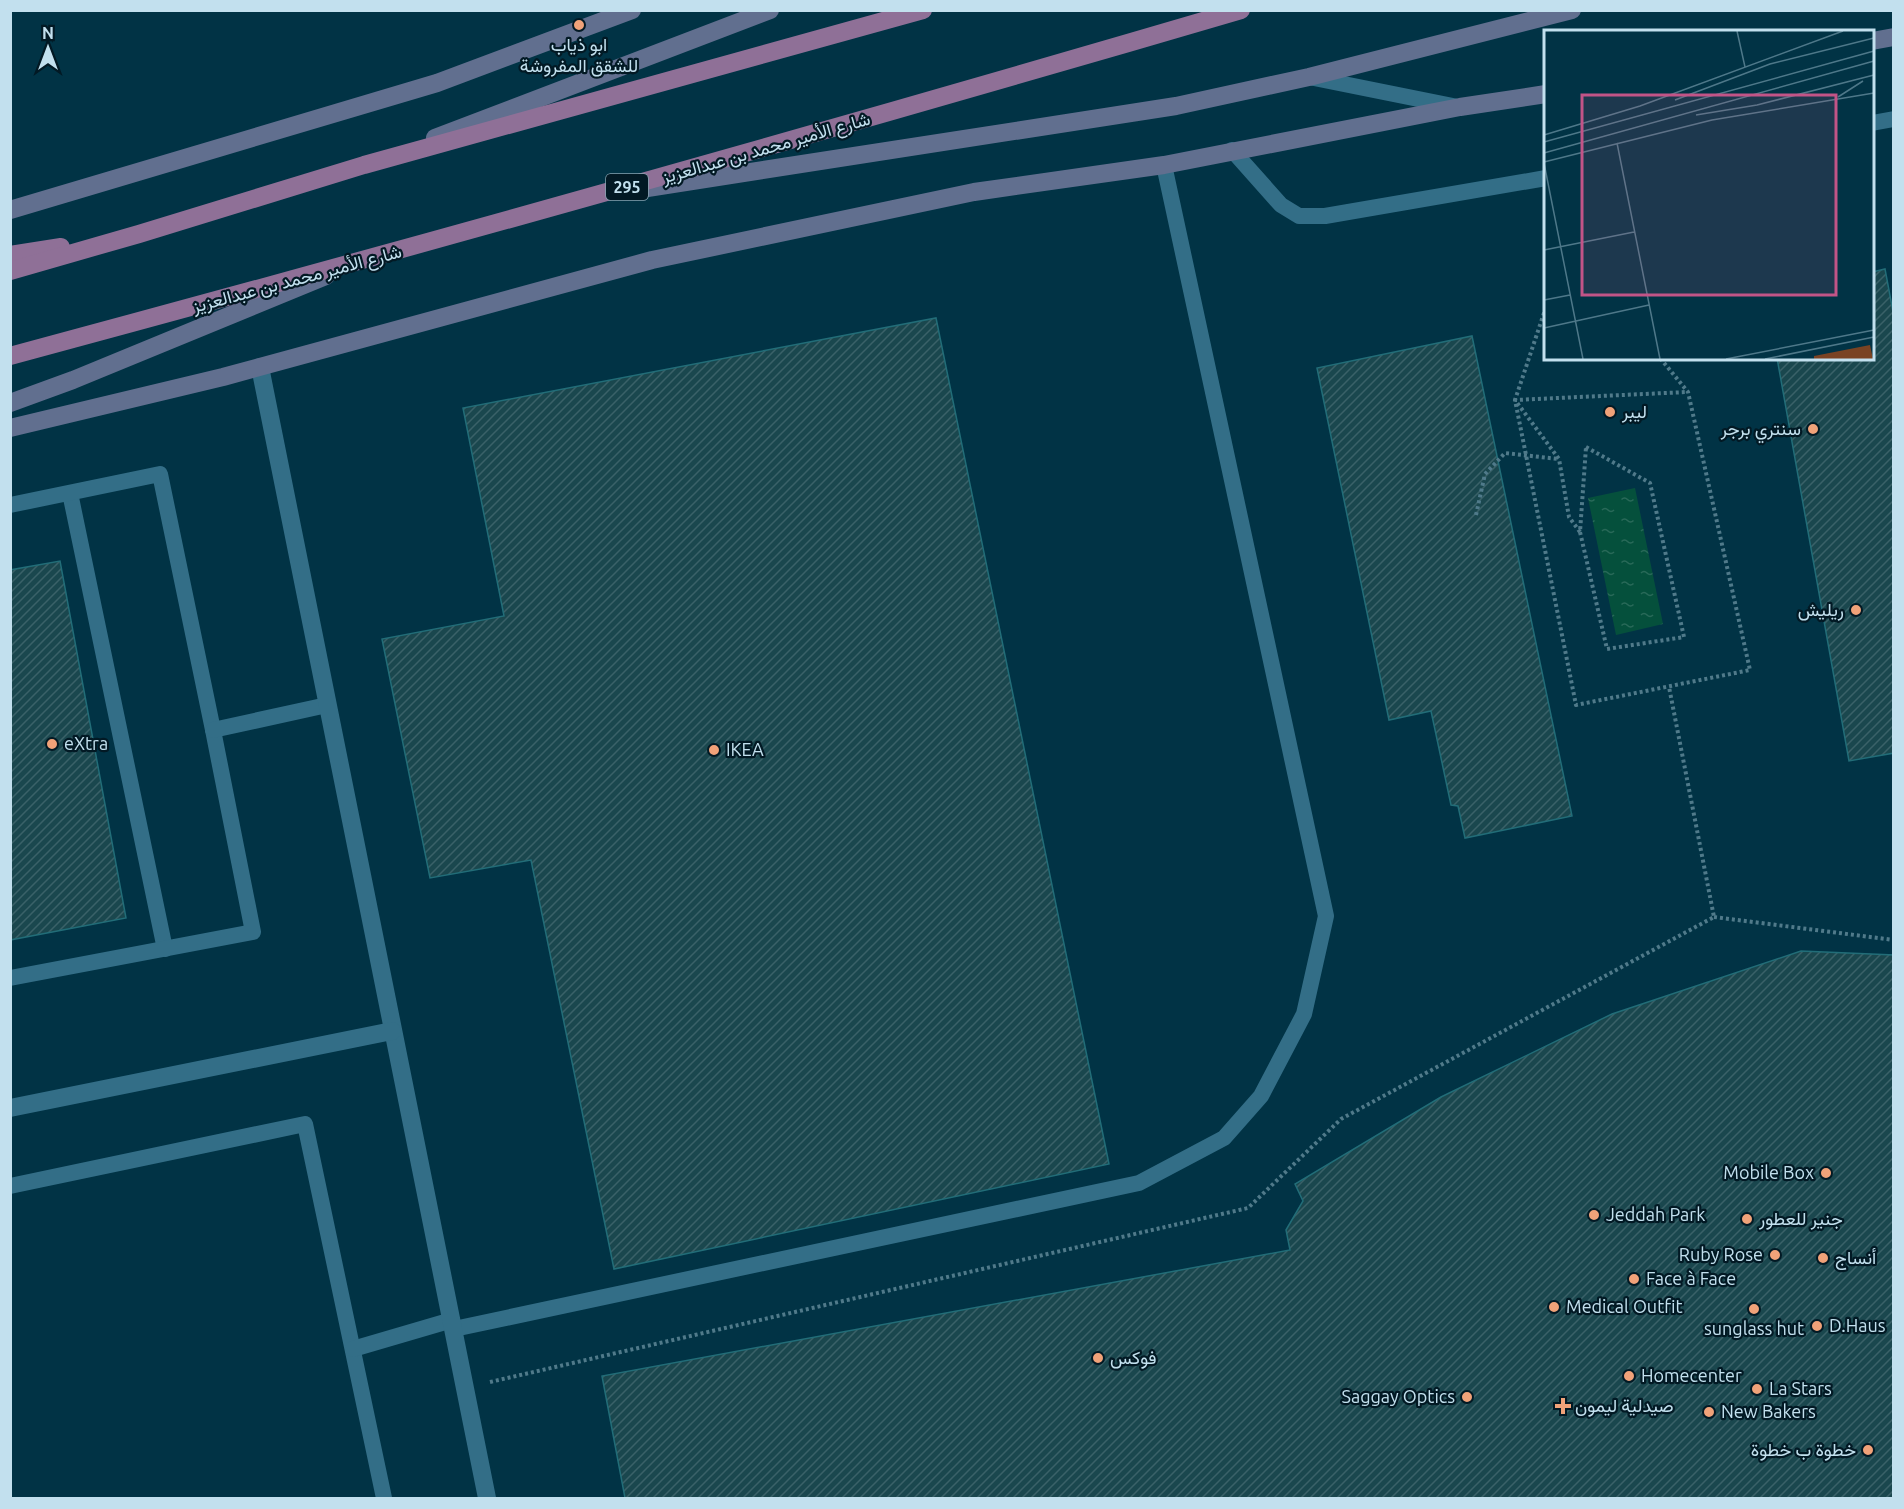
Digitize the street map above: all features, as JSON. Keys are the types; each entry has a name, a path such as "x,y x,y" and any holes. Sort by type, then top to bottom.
{"main road":[{"path":"10,210 437,83 632,10"},
{"path":"364,165 770,10"},
{"path":"10,272 364,165 923,10"},
{"name":"شارع الأمير محمد بن عبدالعزيز","path":"10,356 363,261 875,118 1241,10"},
{"path":"594,196 1176,106 1309,77 1572,10"},
{"path":"1874,41 1893,38"},
{"path":"10,428 260,367 651,260 974,192 1164,165 1232,150 1544,94"},
{"path":"10,255 140,234"},
{"path":"10,403 73,380 363,261"}],"street":[{"path":"260,367 487,1498"},
{"path":"10,1108 392,1031"}],"lane":[{"path":"1309,77 1460,108"},
{"path":"1874,123 1893,119"},
{"path":"1232,150 1281,205 1299,216 1325,216 1544,178"},
{"path":"353,1349 453,1324 1139,1184 1224,1138 1261,1096 1304,1014 1326,916 1164,165"},
{"path":"10,505 160,474 253,932 10,978"},
{"path":"70,493 165,948"},
{"path":"213,730 327,705"},
{"path":"10,1186 305,1124 384,1498"}],"path":[{"path":"1544,310 1515,400 1576,705 1750,670 1688,392 1662,360"},
{"path":"1515,400 1688,392"},
{"path":"1515,400 1559,459 1569,517 1580,532 1607,649 1684,637 1650,483 1586,447 1580,532"},
{"path":"1476,515 1485,474 1505,453 1559,459"},
{"path":"1714,917 1893,940"}],"water":[{"path":"1635,488 1663,624 1616,635 1588,498"}],"building":[{"path":"1885,269 1894,317 1894,753 1849,761 1777,360 1874,360 1874,272"},
{"name":"IKEA","path":"936,318 1109,1164 614,1269 531,860 430,878 382,639 504,616 463,408"},
{"path":"1472,336 1572,816 1465,838 1458,806 1451,805 1431,711 1389,720 1317,368"},
{"name":"eXtra","path":"60,561 126,918 10,940 10,570"},
{"name":"Jeddah Park","path":"1801,951 1894,955 1894,1498 625,1498 602,1376 1290,1250 1286,1230 1303,1201 1295,1184 1441,1097 1612,1014"}],"place":[{"name":"ابو ذياب للشقق المفروشة","path":"579,25"},
{"name":"ليبر","path":"1610,412"},
{"name":"سنتري برجر","path":"1813,429"},
{"name":"ريليش","path":"1856,610"},
{"name":"eXtra","path":"52,744"},
{"name":"IKEA","path":"714,750"},
{"name":"Mobile Box","path":"1826,1173"},
{"name":"Jeddah Park","path":"1594,1215"},
{"name":"جنير للعطور","path":"1747,1219"},
{"name":"Ruby Rose","path":"1775,1255"},
{"name":"أنساج","path":"1823,1258"},
{"name":"Face à Face","path":"1634,1279"},
{"name":"Medical Outfit","path":"1554,1307"},
{"name":"sunglass hut","path":"1754,1309"},
{"name":"D.Haus","path":"1817,1326"},
{"name":"فوكس","path":"1098,1358"},
{"name":"Homecenter","path":"1629,1376"},
{"name":"La Stars","path":"1757,1389"},
{"name":"Saggay Optics","path":"1467,1397"},
{"name":"صيدلية ليمون","path":"1563,1406"},
{"name":"New Bakers","path":"1709,1412"},
{"name":"خطوة ب خطوة","path":"1868,1450"}]}
